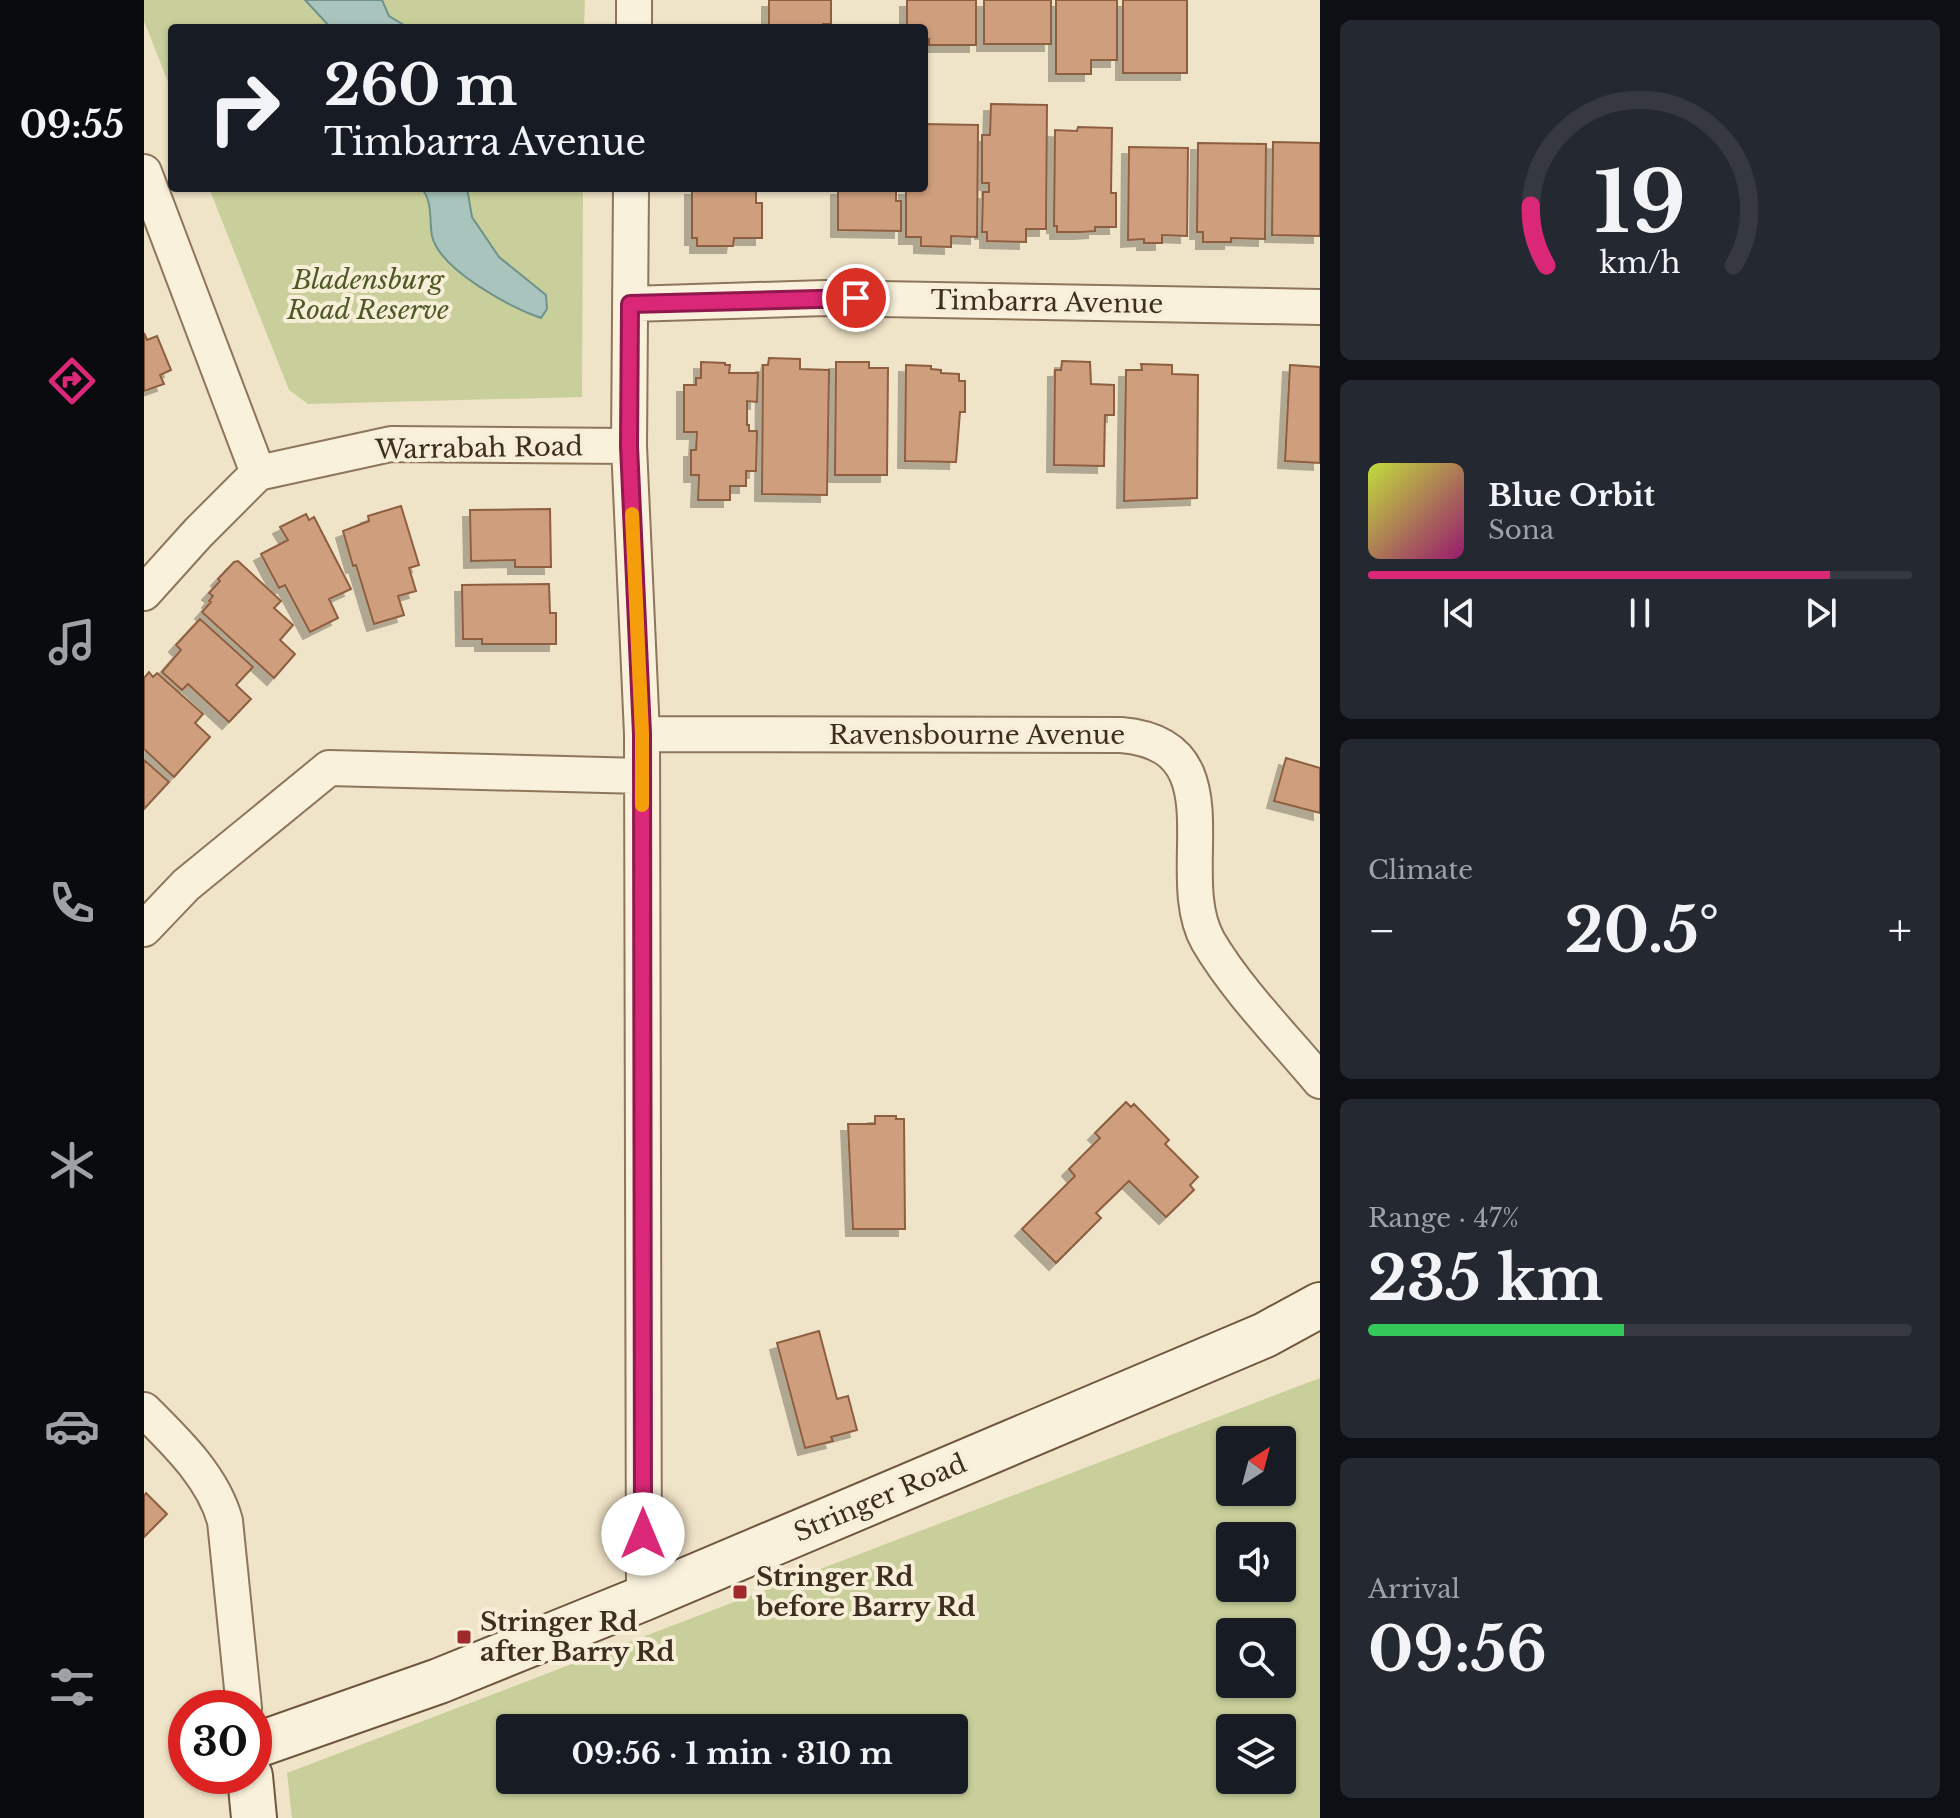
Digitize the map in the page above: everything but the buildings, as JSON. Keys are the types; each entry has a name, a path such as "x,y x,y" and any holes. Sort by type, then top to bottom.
{"street":[{"path":"634,0 634,24"},
{"path":"144,172 258,473 144,593"},
{"path":"631,192 629,446 642,734 644,1598"},
{"name":"Timbarra Avenue","path":"630,304 825,298 1320,307"},
{"name":"Warrabah Road","path":"258,473 391,444 629,446"},
{"name":"Ravensbourne Avenue","path":"642,734 1121,735 1144,737 1164,746 1182,763 1193,788 1198,908 1207,939 1231,974 1320,1081"},
{"path":"144,929 186,885 329,768 642,776"},
{"name":"Stringer Road","path":"272,1740 439,1681 644,1598 1265,1335 1320,1305"},
{"path":"144,1410 206,1478 220,1500 225,1521 242,1690"},
{"path":"252,1794 254,1818"}],"green space":[{"path":"144,0 585,0 584,24 168,24 168,82 144,21"},
{"name":"Bladensburg Road Reserve","path":"211,192 583,192 582,397 308,404 289,390"},
{"path":"1320,1378 1320,1818 292,1818 287,1773"}],"water":[{"path":"305,0 382,0 389,16 402,24 327,24"},
{"path":"468,192 472,217 499,257 546,295 547,309 541,318 478,286 448,262 432,236 425,193"}],"slow traffic":[{"path":"632,514 642,734 642,805"}],"place":[{"name":"Stringer Rd before Barry Rd","path":"740,1592"},
{"name":"Stringer Rd after Barry Rd","path":"464,1637"}],"route":[{"path":"643,1534 642,734 629,446 630,304 856,298"}]}
